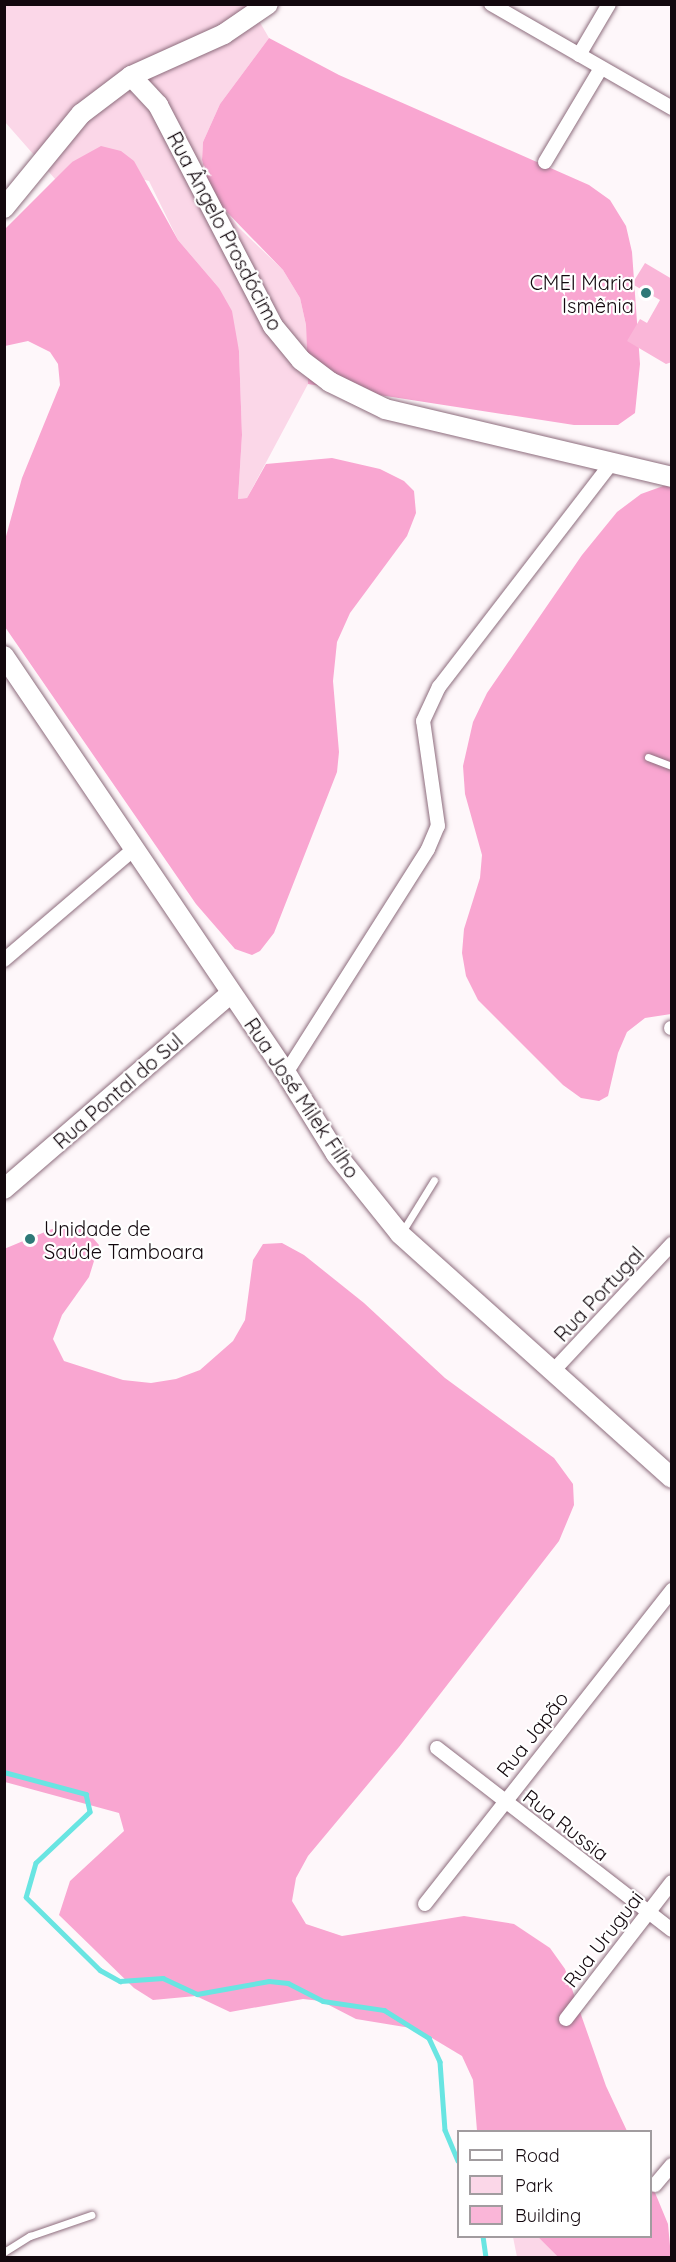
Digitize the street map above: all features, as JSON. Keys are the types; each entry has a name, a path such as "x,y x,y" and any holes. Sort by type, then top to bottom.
{"main road":[{"path":"4,208 81,114 131,76 224,34 268,4"},
{"name":"Rua Ângelo Prosdócimo","path":"131,76 158,105 273,326 302,360 330,382 385,409 610,465 672,477"},
{"name":"Rua José Milek Filho","path":"4,656 286,1073 336,1154 400,1234 672,1478"},
{"name":"Rua Pontal do Sul","path":"4,1189 231,993"}],"street":[{"path":"491,4 672,108"},
{"path":"579,55 609,4"},
{"path":"545,162 601,68"},
{"path":"286,1073 428,849 438,826 423,721 439,687 610,465"},
{"path":"4,960 134,849"},
{"name":"Rua Portugal","path":"554,1370 672,1244"},
{"name":"Rua Japão","path":"425,1904 672,1590"},
{"name":"Rua Russia","path":"437,1748 672,1930"},
{"name":"Rua Uruguai","path":"566,2019 672,1882"},
{"path":"655,2185 672,2165"}],"lane":[{"path":"648,757 672,766"},
{"path":"400,1234 434,1180"},
{"path":"4,2252 30,2236 92,2215"}],"green space":[{"path":"4,5 250,5 269,38 220,104 203,142 202,160 208,184 238,227 283,270 300,298 306,325 308,384 247,498 238,499 242,435 239,351 219,288 178,240 149,181 72,162 56,180 5,122"},
{"path":"513,2238 539,2238 558,2257 517,2257"}],"shaded area":[{"path":"269,38 339,75 589,185 610,200 626,226 632,252 640,364 635,413 618,425 574,425 308,384 306,325 300,298 283,270 221,206 208,184 202,160 203,142 220,104"},
{"path":"101,146 121,151 134,161 178,240 219,288 232,311 239,351 242,435 238,499 247,498 266,464 332,458 380,469 404,481 414,491 416,513 407,536 350,613 337,642 333,681 339,752 337,772 274,933 260,951 252,955 235,949 196,904 5,627 5,540 22,478 60,385 58,364 50,352 28,341 5,346 5,229 72,162"},
{"path":"671,485 671,1014 645,1018 627,1032 618,1053 608,1096 599,1101 581,1098 563,1085 478,1000 466,976 462,953 464,929 480,878 482,855 465,794 463,766 473,722 487,693 582,555 617,512 641,494"},
{"path":"52,1229 85,1229 99,1245 89,1277 62,1315 53,1339 64,1361 123,1380 151,1383 176,1379 200,1370 233,1341 245,1320 253,1260 263,1244 282,1243 304,1255 364,1303 445,1378 554,1458 573,1484 574,1505 559,1541 399,1747 308,1856 296,1878 292,1901 306,1924 342,1936 464,1916 514,1924 550,1948 565,1969 606,2086 627,2130 477,2130 473,2080 462,2056 417,2029 356,2019 321,2001 303,1999 230,2012 196,1996 153,2000 134,1988 59,1915 70,1881 124,1831 119,1813 5,1782 4,1249"},
{"path":"652,2185 668,2224 671,2257 558,2257 539,2238 652,2238"}],"building":[{"path":"645,263 672,279 672,362 666,364 627,341 640,319 647,323 660,300 632,284"}],"waterway":[{"path":"4,1772 86,1794 90,1812 36,1863 26,1897 100,1970 120,1981 163,1978 197,1994 269,1981 288,1983 323,2001 384,2010 429,2038 440,2062 445,2130 457,2158"},
{"path":"483,2238 486,2258"}],"place":[{"name":"CMEI Maria Ismênia","path":"646,293"},
{"name":"Unidade de Saúde Tamboara","path":"30,1239"}]}
